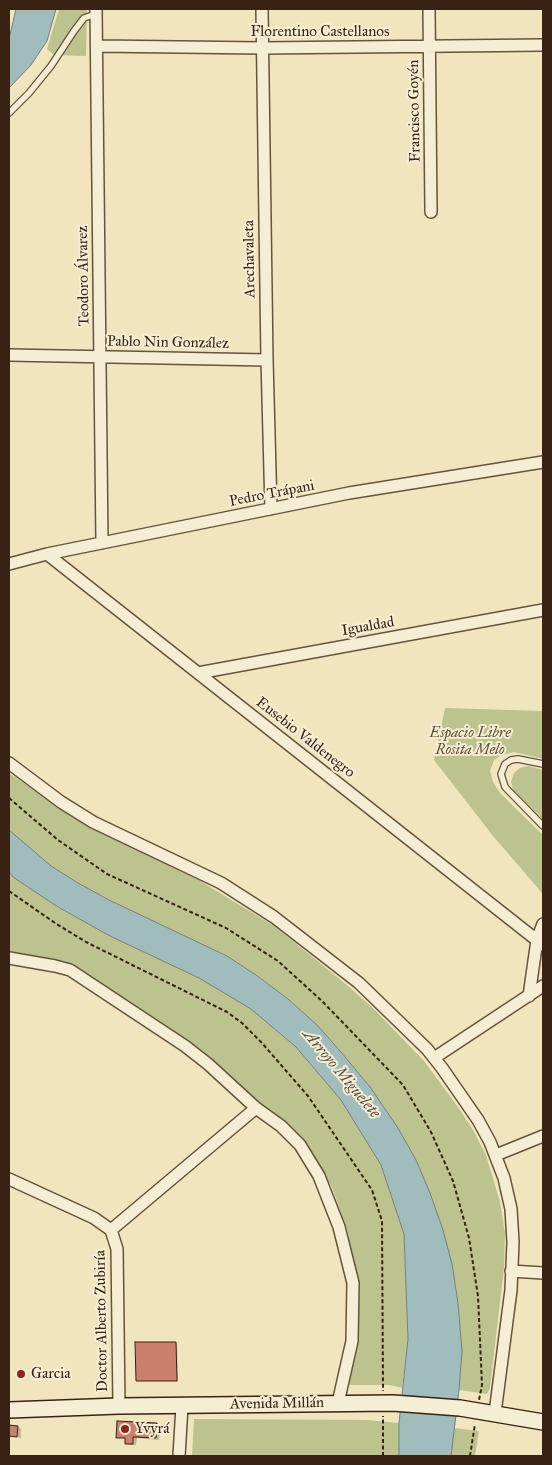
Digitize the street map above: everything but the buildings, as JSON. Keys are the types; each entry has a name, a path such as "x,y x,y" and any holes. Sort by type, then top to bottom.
{"main road":[{"name":"Avenida Millán","path":"9,1410 119,1406 388,1403 477,1410 543,1422"}],"street":[{"name":"Arechavaleta","path":"262,9 271,509"},
{"name":"Francisco Goyén","path":"429,9 431,212"},
{"name":"Teodoro Álvarez","path":"96,11 102,543"},
{"name":"Florentino Castellanos","path":"97,46 262,48 543,45"},
{"name":"Pablo Nin González","path":"9,355 267,360"},
{"name":"Pedro Trápani","path":"9,564 47,554 349,493 543,462"},
{"name":"Eusebio Valdenegro","path":"47,554 540,942"},
{"name":"Igualdad","path":"198,673 543,610"},
{"path":"9,763 34,783 93,822 221,883 274,917 380,1002 434,1058 478,1120 496,1155 504,1178 513,1226 505,1343 495,1414"},
{"path":"529,996 543,924"},
{"path":"9,958 70,970 106,995 156,1025 208,1064 256,1108 292,1136 308,1157 319,1176 339,1227 346,1248 353,1282 351,1347 338,1403"},
{"path":"434,1058 543,986"},
{"path":"111,1230 256,1108"},
{"path":"496,1155 543,1136"},
{"name":"Doctor Alberto Zubiría","path":"9,1179 94,1218 111,1230 117,1249 119,1406"},
{"path":"511,1271 543,1273"},
{"path":"179,1456 182,1406"}],"lane":[{"path":"9,113 29,93 51,66 84,18 96,11"},
{"path":"543,764 518,759 511,760 505,764 501,774 505,787 543,826"}],"path":[{"path":"9,798 58,840 107,874 226,928 278,961 323,1002 403,1084 431,1132 453,1181 469,1238 478,1296 482,1385 470,1456"},
{"path":"383,1456 388,1403"}],"green space":[{"path":"59,9 87,9 86,56 54,55 47,49"},
{"name":"Espacio Libre Rosita Melo","path":"445,708 543,711 543,759 514,752 502,755 494,760 490,771 493,782 500,793 543,835 543,894 493,836 434,760"},
{"path":"528,766 543,770 543,820 514,791 512,786 511,782 514,773 520,768"},
{"path":"9,773 82,822 200,881 274,926 375,1010 424,1061 473,1130 486,1155 500,1202 505,1233 504,1268 490,1388 487,1394 459,1390 462,1351 458,1303 452,1264 416,1160 398,1128 370,1087 317,1025 288,999 256,975 227,956 109,900 78,883 51,866 19,840 9,830"},
{"path":"9,872 58,907 110,936 199,978 251,1009 296,1047 341,1100 381,1165 404,1234 408,1339 402,1388 390,1385 348,1385 357,1328 357,1291 348,1233 332,1187 311,1155 280,1119 252,1098 209,1059 157,1021 99,987 71,967 9,955"},
{"path":"194,1419 367,1420 399,1423 399,1456 192,1456"},
{"path":"454,1428 479,1431 475,1456 451,1456"}],"water":[{"path":"16,9 56,9 47,41 31,65 9,88 9,39"},
{"name":"Arroyo Miguelete","path":"9,830 51,866 78,883 109,900 227,956 256,975 288,999 317,1025 370,1087 398,1128 416,1160 443,1230 452,1264 458,1303 462,1351 451,1456 399,1456 399,1423 408,1339 404,1234 381,1165 341,1100 296,1047 251,1009 199,978 110,936 58,907 13,877 9,872"}],"place":[{"name":"Garcia","path":"21,1374"},
{"name":"Yvyrá","path":"125,1429"}]}
